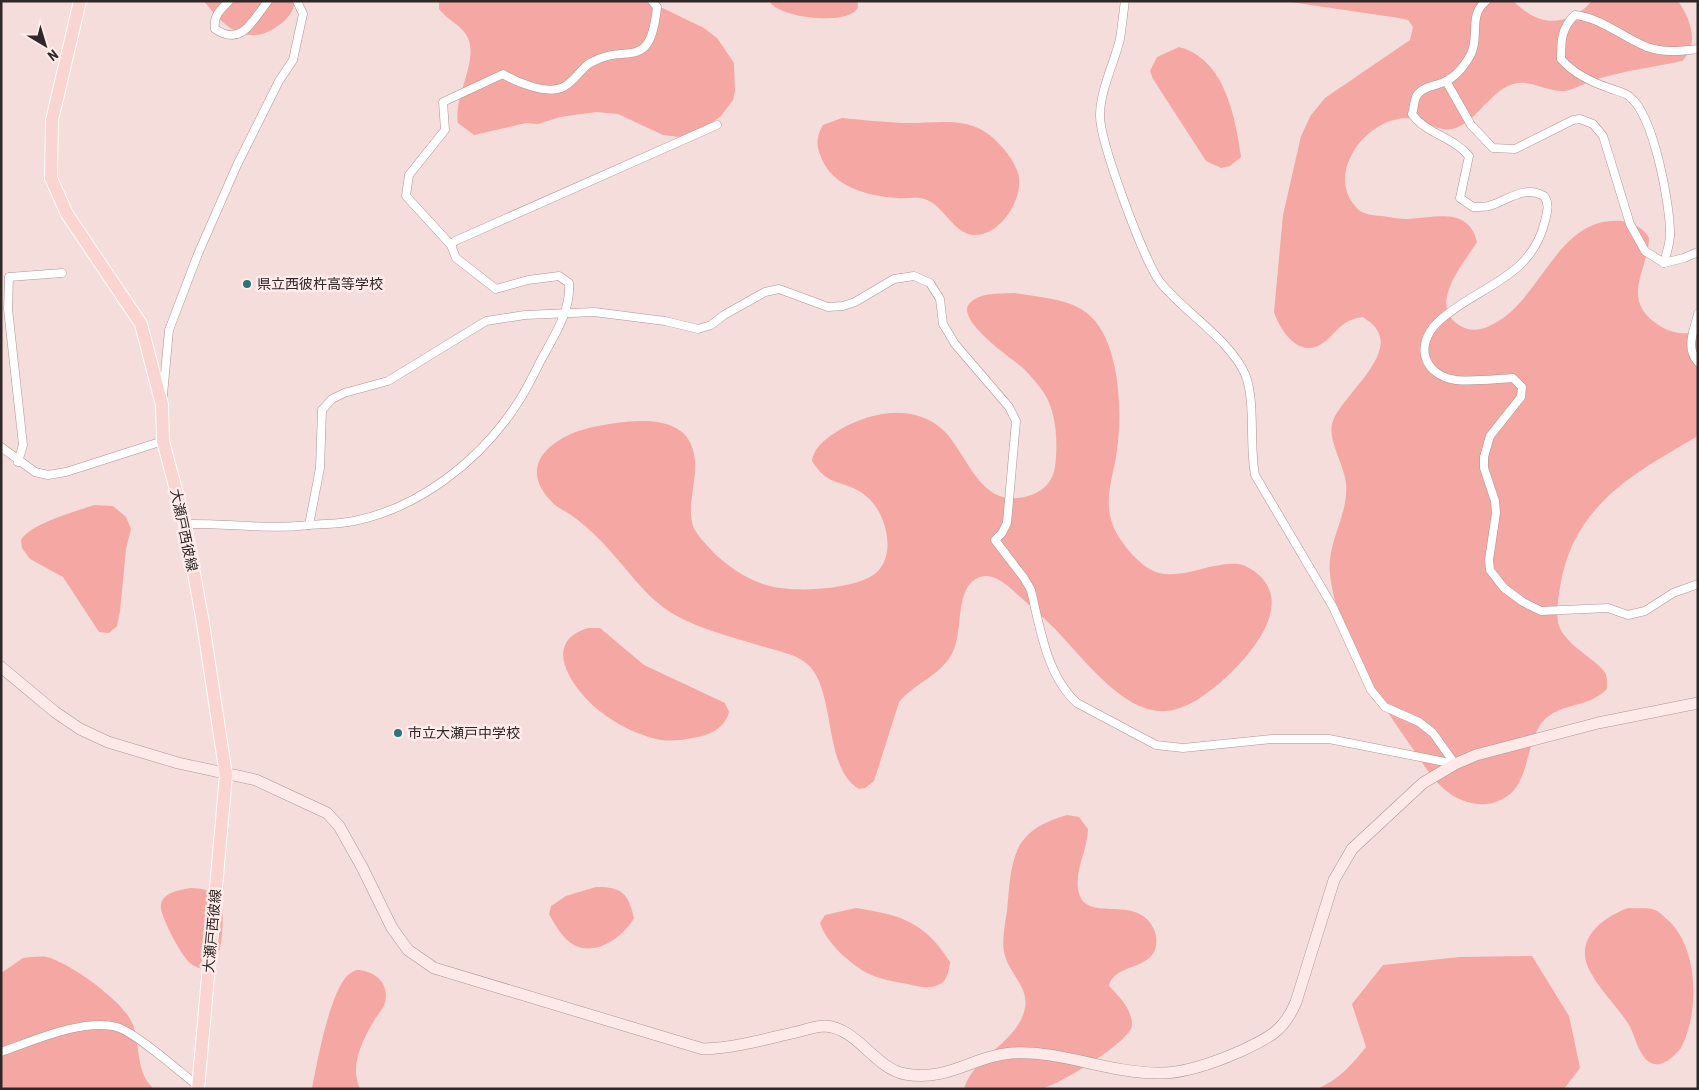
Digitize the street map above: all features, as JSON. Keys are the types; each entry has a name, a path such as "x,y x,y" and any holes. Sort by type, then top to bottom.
{"main road":[{"name":"大瀬戸西彼線","path":"80,1 52,120 51,178 67,214 141,324 162,405 163,441 185,524 203,623 226,775 198,1088"}],"street":[{"path":"230,1 219,10 214,21 215,29 231,37 239,36 268,1"},
{"path":"162,405 169,330 198,254 237,165 279,81 293,60 303,14 296,1"},
{"path":"185,524 246,527 354,521 400,507 434,488 463,465 493,436 516,407 563,315 570,298 568,283 559,276 528,280 496,290 456,258 451,245 406,196 409,175 445,130 443,102 503,74 517,83 548,89 561,88 590,63 609,56 637,54 647,43 654,29 657,7 652,1"},
{"path":"1125,1 1120,38 1102,97 1100,116 1104,143 1148,262 1160,282 1230,353 1244,374 1249,394 1252,459 1255,475 1333,607 1371,690 1385,707 1419,722 1433,733 1455,764"},
{"path":"1486,1 1478,7 1474,18 1476,40 1472,54 1462,69 1446,81 1427,88 1417,95 1412,114 1419,124 1459,144 1469,156 1460,198 1473,207 1489,206 1522,192 1535,191 1544,196 1548,205 1544,224 1529,257 1523,264 1497,284 1465,303 1439,322 1431,330 1423,347 1425,358 1440,375 1456,380 1513,378 1522,387 1521,397 1490,436 1484,457 1484,468 1495,501 1496,514 1489,560 1490,570 1504,588 1523,602 1541,611 1608,608 1628,615 1645,611 1673,593 1698,584"},
{"path":"1664,263 1668,249 1669,226 1659,160 1649,126 1640,107 1630,96 1596,84 1571,70 1561,59 1561,42 1564,26 1575,15 1589,16 1646,46 1673,52 1698,49"},
{"path":"1446,81 1471,125 1493,148 1514,150 1573,120 1580,119 1593,124 1603,136 1630,224 1645,250 1664,263 1698,252"},
{"path":"451,245 456,241 717,125"},
{"path":"18,462 23,445 8,309 9,277 62,272"},
{"path":"309,525 320,468 322,410 332,399 344,392 388,381 486,321 525,315 563,315 594,312 665,321 698,329 711,325 724,315 765,292 778,288 828,307 843,306 855,302 894,279 914,276 930,283 940,299 944,324 955,344 1009,407 1016,421 1006,523 1002,533 995,540 1031,590 1050,659 1066,693 1077,703 1156,745 1183,748 1272,739 1329,739 1455,764"},
{"path":"1698,314 1690,348 1691,354 1698,362"},
{"path":"1,447 18,462 35,472 48,475 66,472 163,441"},
{"path":"1,667 55,712 80,729 108,742 226,775 256,780 327,813 339,826 392,928 408,950 434,968 703,1049 726,1049 824,1026 841,1029 881,1062 903,1074 925,1076 947,1073 988,1058 1010,1053 1041,1054 1158,1074 1181,1071 1234,1054 1258,1043 1288,1020 1296,1002 1334,880 1352,849 1423,783 1455,764 1476,755 1598,723 1698,703"},
{"path":"1,1052 67,1030 93,1025 117,1028 132,1035 198,1088"}],"shaded area":[{"path":"204,1 295,1 292,12 281,24 266,32 246,35 228,26"},
{"path":"439,1 648,1 704,28 717,38 734,63 735,91 733,100 721,116 696,135 680,137 663,135 618,114 596,112 560,117 538,124 526,123 474,135 458,123 457,112 469,67 470,46 464,32 439,9"},
{"path":"769,1 857,1 857,9 850,14 837,18 805,17 777,8"},
{"path":"1284,1 1513,1 1534,16 1548,21 1556,21 1578,13 1591,1 1678,1 1687,17 1692,32 1691,48 1682,61 1607,76 1565,91 1552,90 1526,83 1513,84 1503,88 1470,119 1453,129 1443,129 1421,121 1404,118 1388,122 1373,130 1360,143 1350,158 1345,174 1347,191 1355,206 1364,213 1405,219 1440,216 1459,219 1467,223 1473,231 1477,242 1451,284 1447,295 1446,307 1450,317 1459,325 1477,330 1495,323 1526,296 1566,244 1581,231 1599,223 1621,221 1637,226 1649,238 1638,294 1640,304 1646,314 1657,324 1671,331 1681,333 1698,332 1698,436 1650,464 1609,495 1592,514 1578,535 1567,559 1560,587 1558,622 1562,632 1572,644 1604,671 1607,678 1607,689 1599,696 1562,709 1545,719 1534,737 1524,770 1515,789 1496,802 1485,804 1473,803 1457,798 1446,791 1430,774 1386,709 1361,666 1341,622 1334,598 1330,575 1331,551 1344,507 1346,483 1331,428 1338,411 1365,376 1379,352 1381,341 1377,330 1373,324 1363,317 1354,319 1341,326 1321,344 1307,348 1294,343 1280,325 1274,312 1283,215 1301,136 1311,115 1325,98 1410,40 1413,27 1408,20 1399,18"},
{"path":"1179,47 1195,54 1207,64 1225,92 1231,108 1241,157 1230,166 1221,168 1206,161 1153,79 1150,71 1157,57"},
{"path":"842,118 903,123 953,122 982,130 1003,148 1016,167 1019,182 1015,203 1009,213 994,229 975,235 961,231 939,208 927,200 886,197 852,188 833,176 819,153 818,137 823,125"},
{"path":"1014,293 1057,300 1074,305 1095,320 1105,336 1112,355 1119,399 1118,440 1109,505 1112,524 1125,545 1141,563 1159,573 1179,574 1229,564 1247,567 1261,577 1269,590 1272,604 1269,618 1263,632 1244,659 1216,686 1202,697 1185,706 1167,711 1158,711 1143,708 1114,690 1100,678 1048,622 1005,584 990,576 980,577 971,582 962,601 958,637 950,657 939,670 911,690 899,702 874,781 865,788 859,789 847,779 839,764 822,690 816,674 806,663 786,653 696,625 664,608 644,590 593,533 552,502 541,488 537,475 538,464 544,453 553,444 579,431 621,422 652,421 667,424 679,430 689,440 694,454 695,472 691,508 693,526 702,540 726,563 738,572 766,585 790,589 818,589 847,585 859,581 870,577 879,570 885,560 887,537 885,525 874,504 852,487 825,476 812,461 819,446 841,429 866,418 879,415 906,413 919,416 943,430 974,474 993,492 1004,497 1025,497 1037,493 1050,480 1055,467 1056,429 1048,401 1039,386 1025,370 996,347 976,327 969,317 967,309 971,302 980,297 991,294"},
{"path":"94,505 113,506 126,517 131,529 126,549 117,626 109,633 99,632 63,577 30,559 22,548 21,540 26,534 43,523"},
{"path":"588,628 600,628 644,665 725,703 729,712 724,722 713,732 703,736 682,740 666,740 656,739 634,731 607,716 581,693 572,681 563,656 565,645 573,635"},
{"path":"1067,815 1079,817 1088,829 1078,877 1079,893 1083,902 1100,908 1133,911 1143,916 1151,924 1155,932 1156,946 1153,954 1148,959 1117,974 1109,986 1127,1008 1132,1025 1129,1032 1120,1041 1093,1062 1050,1086 1041,1089 964,1089 969,1077 977,1067 1014,1031 1021,1020 1025,1008 1022,988 1007,963 1003,946 1013,862 1024,839 1034,830"},
{"path":"596,887 612,888 622,893 629,903 634,918 624,931 608,943 591,948 582,948 566,939 549,914 551,906 566,896"},
{"path":"190,888 208,891 215,895 219,900 223,915 220,948 215,961 209,969 197,967 186,959 171,935 161,909 163,900 169,894"},
{"path":"856,908 899,918 921,929 941,948 950,962 946,979 934,987 916,986 877,977 853,964 833,945 820,923 825,915"},
{"path":"1628,908 1655,910 1670,922 1680,934 1691,966 1693,1001 1687,1034 1681,1048 1669,1060 1660,1064 1654,1064 1644,1057 1629,1025 1595,980 1586,961 1587,941 1592,932 1608,918"},
{"path":"1532,956 1569,1016 1580,1068 1564,1089 1317,1089 1332,1081 1344,1071 1366,1047 1352,1004 1383,965 1460,957"},
{"path":"41,957 57,961 82,975 108,995 128,1016 133,1025 141,1067 148,1082 154,1089 1,1089 1,973 23,958"},
{"path":"356,970 368,972 379,979 383,983 386,995 385,1002 366,1035 359,1052 356,1071 360,1089 312,1089 324,1030 334,999 346,977"}],"place":[{"name":"県立西彼杵高等学校","path":"247,284"},
{"name":"市立大瀬戸中学校","path":"398,733"}]}
